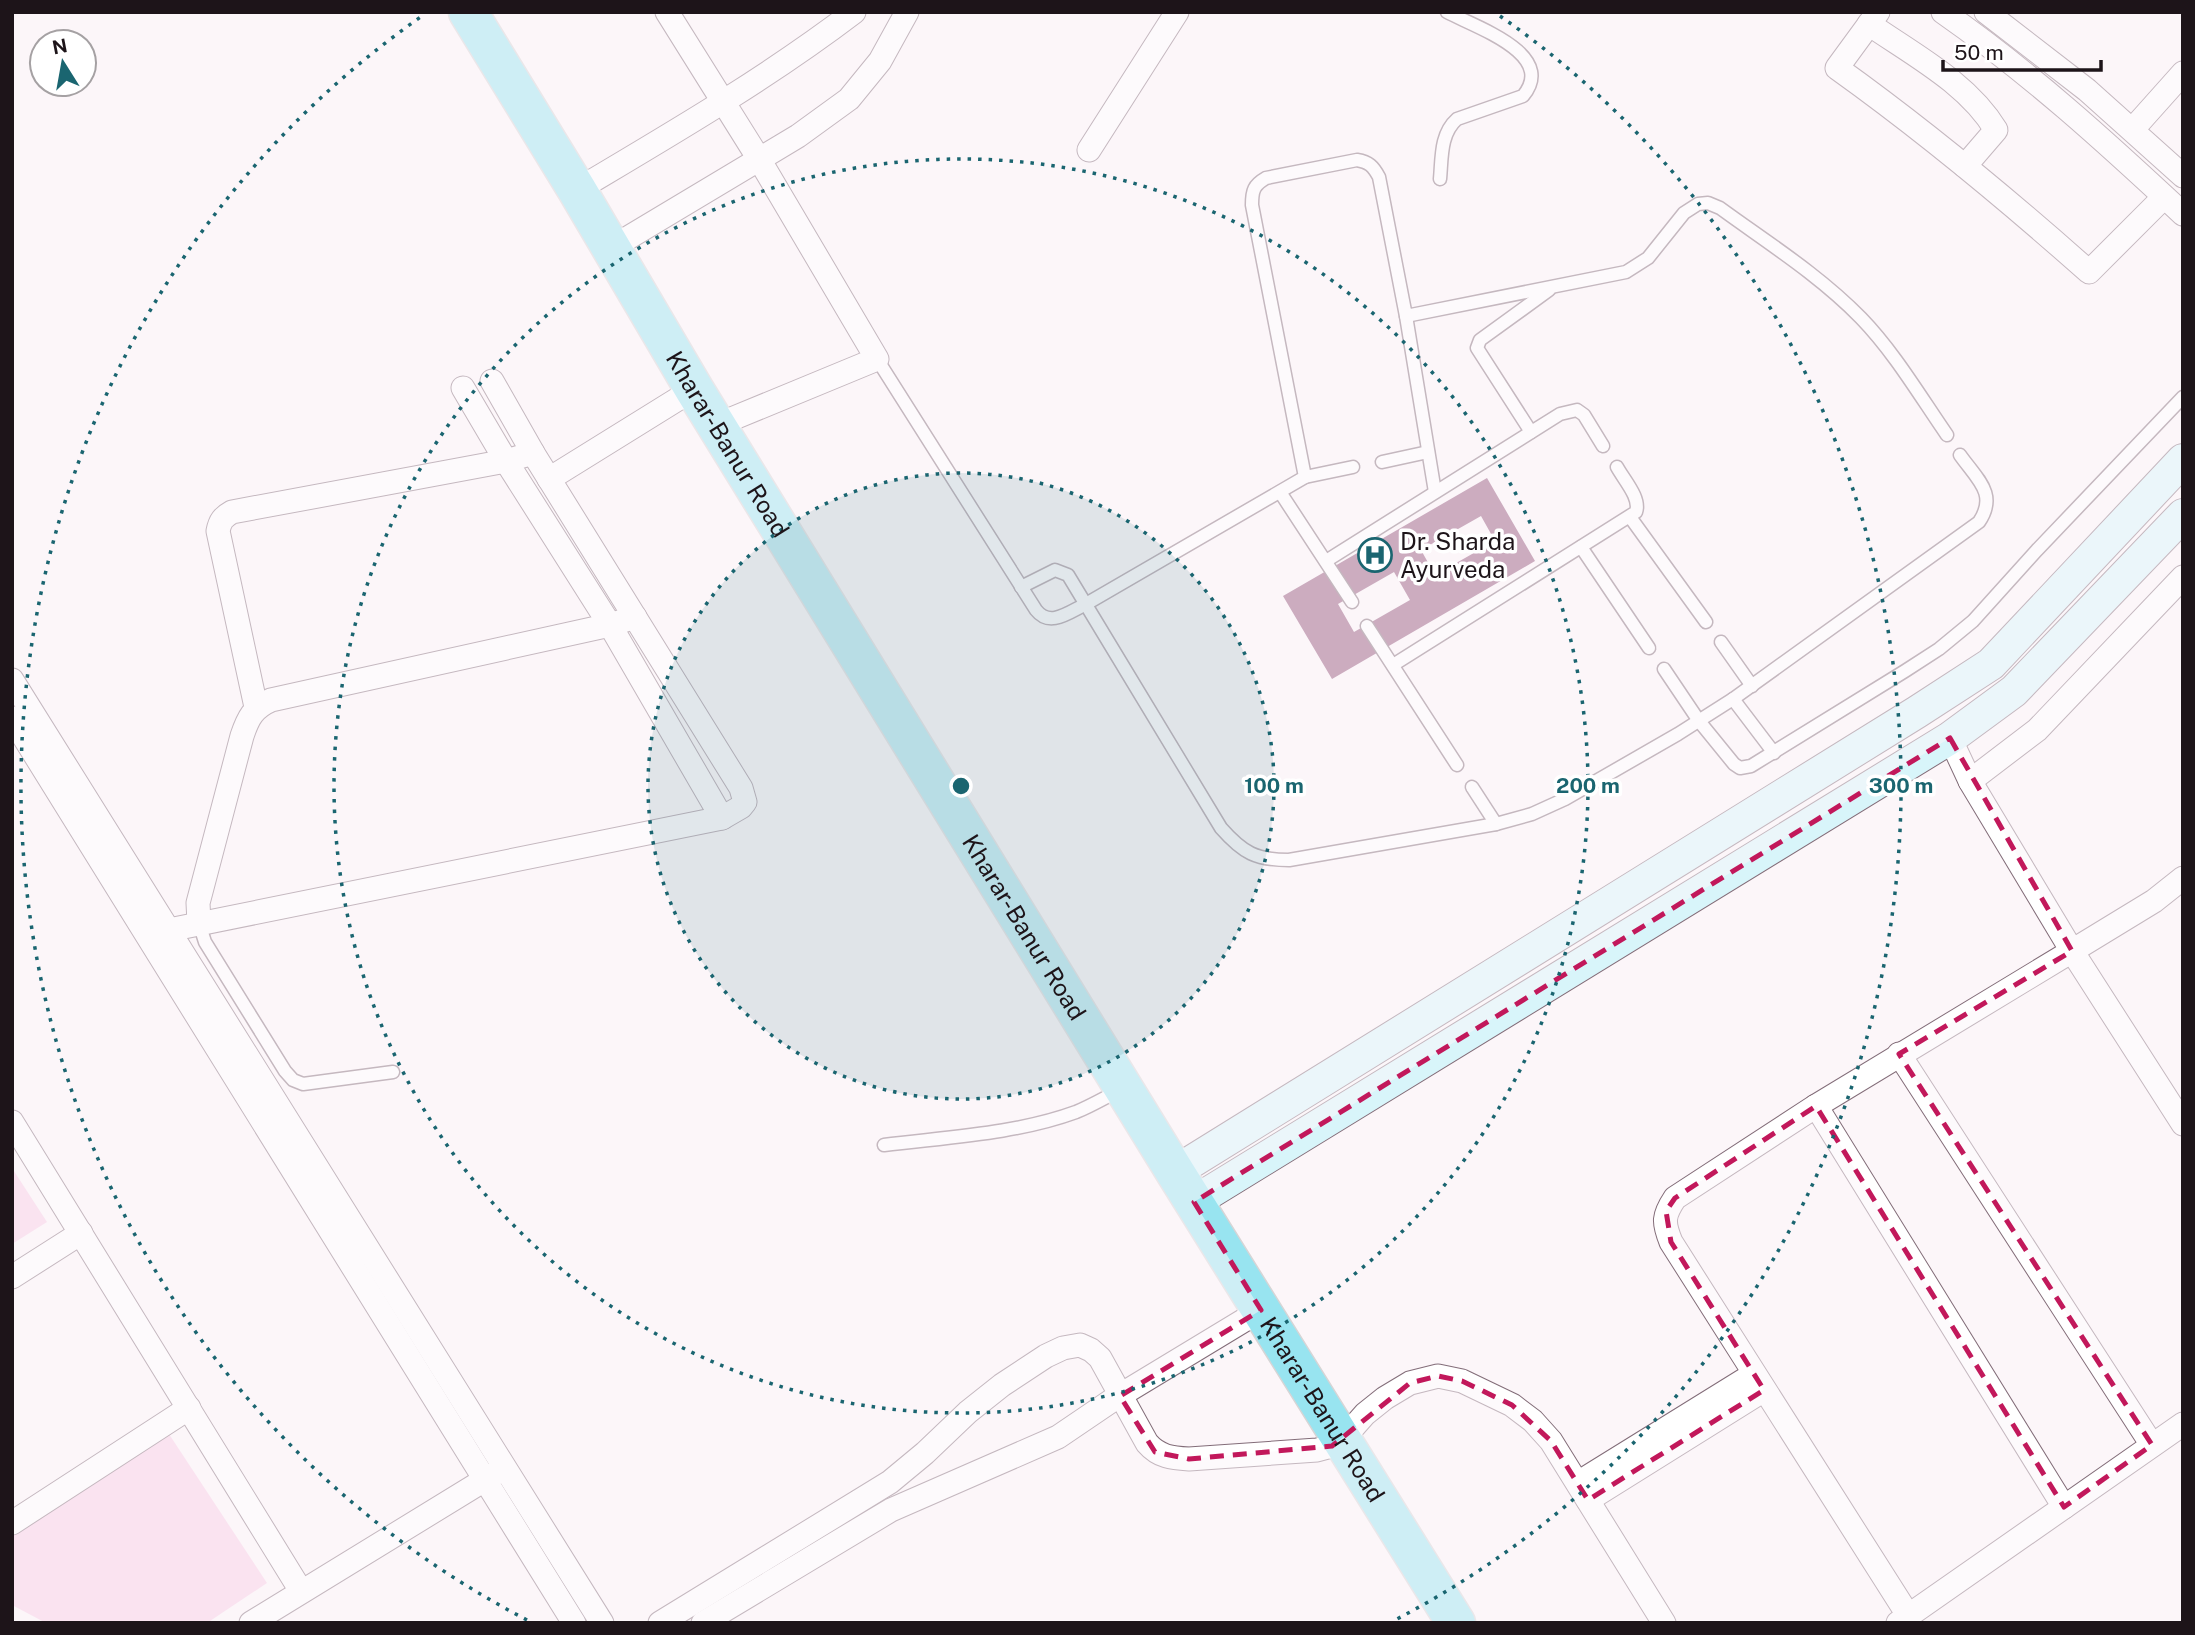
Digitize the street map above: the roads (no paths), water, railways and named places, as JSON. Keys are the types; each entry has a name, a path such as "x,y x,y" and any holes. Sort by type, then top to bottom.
{"highway":[{"name":"Kharar-Banur Road","path":"468,12 694,389 1184,1187 1456,1623"}],"main road":[{"path":"1184,1187 1991,664 2183,460"},
{"path":"1184,1187 1951,738 2014,691 2183,515"}],"street":[{"path":"667,12 759,159 877,359 717,425"},
{"path":"577,190 723,102 808,46 853,12"},
{"path":"611,248 798,136 849,99 880,61 907,12"},
{"path":"1090,150 1177,12"},
{"path":"1943,12 2027,76 2183,214"},
{"path":"1986,12 2078,83 2183,176"},
{"path":"1965,166 1996,130 1987,116 1949,80 1874,18 1837,68 1886,103 1965,166 2016,206 2089,272 2165,197"},
{"path":"2133,129 2183,73"},
{"path":"169,930 722,818 745,802 744,793 533,453 492,381"},
{"path":"463,388 610,625 722,818"},
{"path":"549,479 694,389"},
{"path":"257,707 218,531 225,516 232,512 506,461 533,453"},
{"path":"1970,781 2037,730 2183,577"},
{"path":"199,923 198,903 242,736 248,718 257,707 271,700 610,625 635,617"},
{"path":"12,680 47,754 574,1623"},
{"path":"12,718 47,754 169,930 602,1623"},
{"path":"1951,738 1970,781 2072,951 2183,1124"},
{"path":"2183,878 2154,901 1816,1105 1675,1198 1666,1211 1664,1226 1671,1242 1903,1619 2183,1424"},
{"path":"1899,1054 2152,1446"},
{"path":"1816,1105 2064,1507"},
{"path":"12,1122 301,1591"},
{"path":"12,1277 81,1233"},
{"path":"704,1623 891,1510 1058,1437 1261,1310"},
{"path":"660,1623 890,1482 985,1399 1046,1356 1063,1348 1080,1345 1100,1358 1147,1443 1155,1452 1170,1458 1317,1450 1342,1440 1365,1414 1410,1383 1438,1376 1462,1381 1512,1405 1533,1421 1551,1441 1664,1623"},
{"path":"1583,1491 1759,1382"},
{"path":"12,1523 189,1408"},
{"path":"251,1623 505,1466"}],"lane":[{"path":"1440,179 1448,126 1457,119 1523,96 1530,88 1533,78 1531,68 1520,51 1447,12"},
{"path":"1305,477 1252,205 1252,191 1256,184 1266,178 1357,160 1367,162 1379,177 1436,492"},
{"path":"1406,316 1610,277 1637,267 1648,258 1684,213 1698,204 1709,203 1720,208 1830,289 1863,319 1947,435"},
{"path":"1531,432 1477,348 1480,340 1552,288"},
{"path":"877,359 1021,587 1042,618 1049,620 1086,604 1305,477 1353,467"},
{"path":"1664,669 1699,721 1734,764 1740,768 1751,766 1939,649 1973,621 2183,397"},
{"path":"1326,561 1560,414 1577,410 1584,415 1603,446"},
{"path":"1382,462 1428,452"},
{"path":"1021,587 1048,572 1062,571 1068,575 1221,828 1235,845 1251,855 1266,860 1289,860 1496,824 1532,814 1565,799 1699,721 1752,686 1979,522 1988,509 1988,499 1961,456"},
{"path":"1393,665 1630,517 1638,507 1637,500 1617,467"},
{"path":"1280,492 1352,602"},
{"path":"1630,517 1706,622"},
{"path":"1581,547 1649,648"},
{"path":"1367,626 1457,765"},
{"path":"1721,642 1752,686"},
{"path":"1733,699 1774,753"},
{"path":"1472,787 1496,824"},
{"path":"199,923 205,942 293,1080 303,1084 393,1072"},
{"path":"884,1145 1046,1121 1077,1111 1124,1088"}],"place":[{"name":"Dr. Sharda Ayurveda","path":"1375,555"}]}
